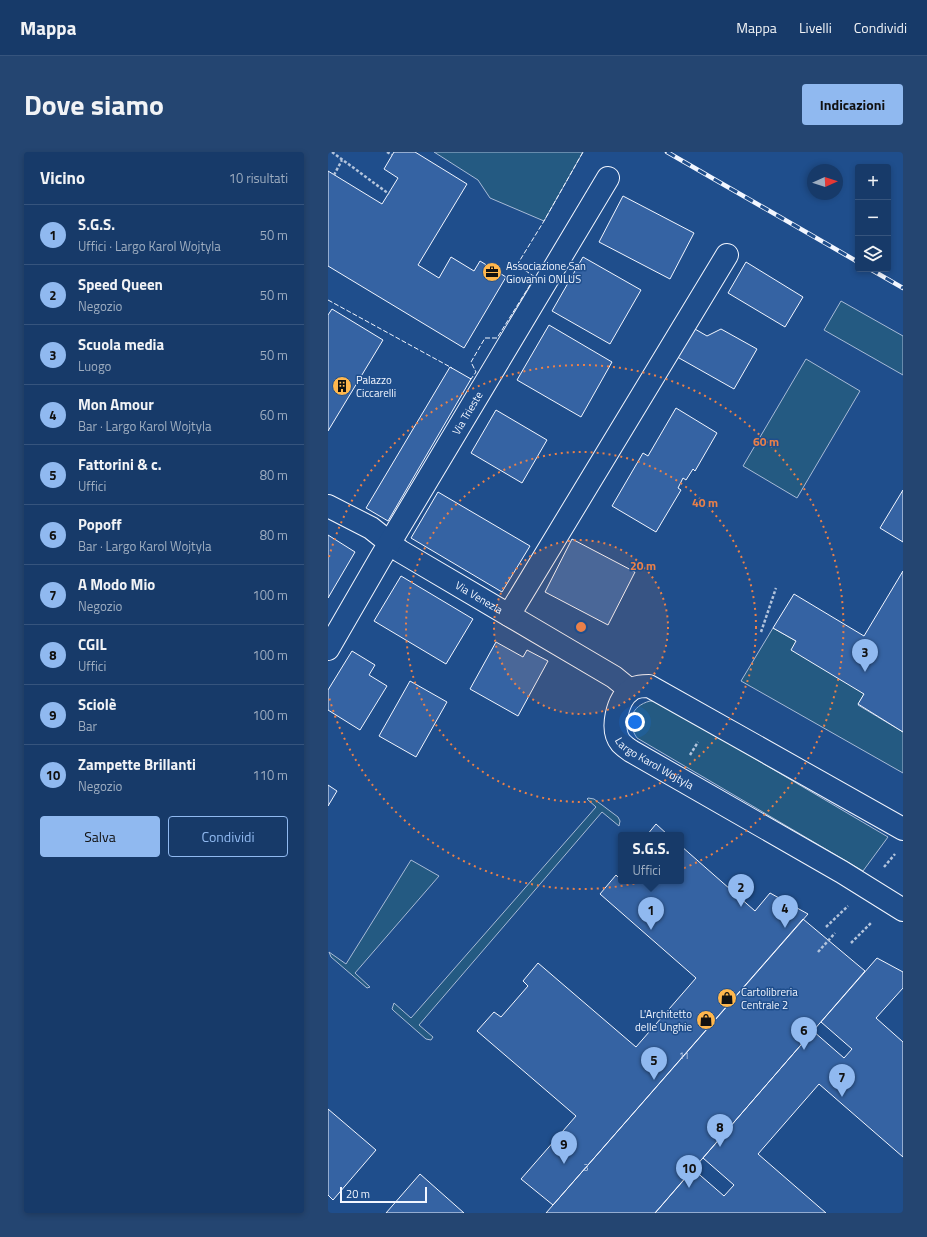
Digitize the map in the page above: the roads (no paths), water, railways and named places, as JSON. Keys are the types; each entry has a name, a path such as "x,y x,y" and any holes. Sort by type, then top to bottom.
{"street":[{"name":"Via Trieste","path":"328,649 390,542 608,178"},
{"path":"509,615 727,256"},
{"name":"Via Venezia","path":"328,506 371,528 400,551 621,681 630,690"},
{"path":"630,690 639,686 649,686 697,712 901,839"},
{"name":"Largo Karol Wojtyla","path":"630,690 620,703 617,712 617,735 621,743 631,751 842,872 903,910"}],"railway":[{"path":"667,152 855,260"},
{"path":"875,272 903,288"}],"place":[{"name":"Associazione San Giovanni ONLUS","path":"492,272"},
{"name":"Palazzo Ciccarelli","path":"342,386"},
{"name":"Scuola media","path":"865,672"},
{"name":"Speed Queen","path":"741,907"},
{"name":"Mon Amour","path":"785,928"},
{"name":"S.G.S.","path":"651,930"},
{"name":"Cartolibreria Centrale 2","path":"727,998"},
{"name":"L'Architetto delle Unghie","path":"706,1020"},
{"name":"Popoff","path":"804,1050"},
{"name":"Fattorini & c.","path":"654,1080"},
{"name":"A Modo Mio","path":"842,1097"},
{"name":"CGIL","path":"720,1147"},
{"name":"Sciolè","path":"564,1164"},
{"name":"Zampette Brillanti","path":"689,1188"}]}
